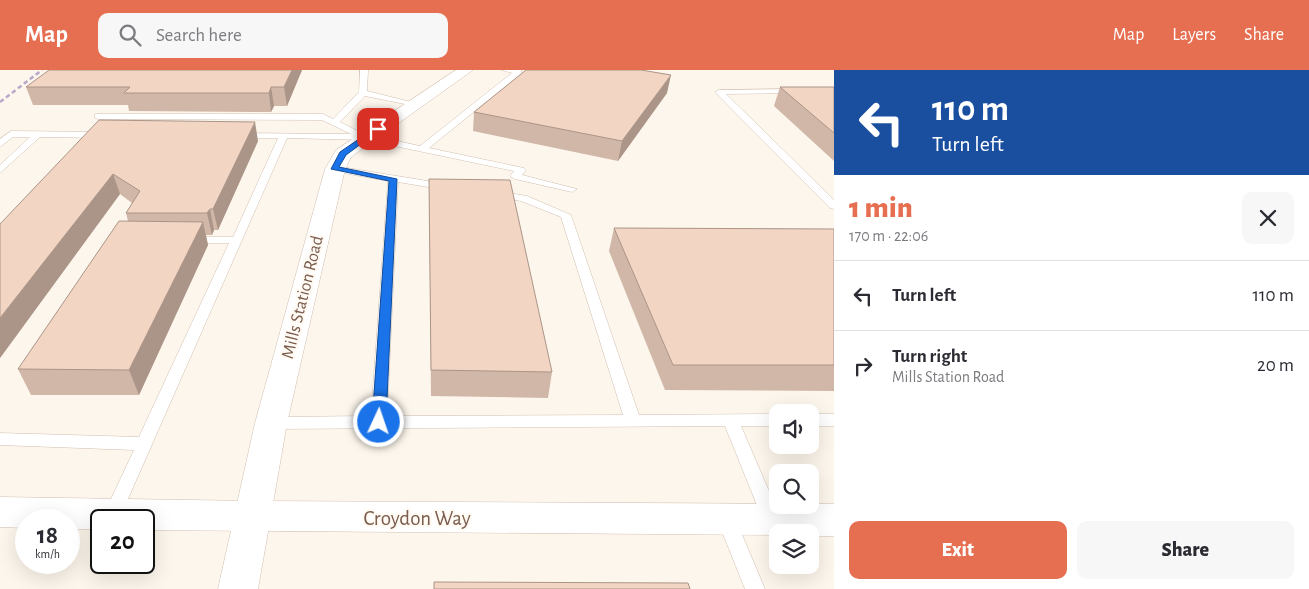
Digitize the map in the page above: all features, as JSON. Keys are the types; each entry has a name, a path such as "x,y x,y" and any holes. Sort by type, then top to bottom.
{"street":[{"name":"Mills Station Road","path":"238,589 254,517 271,423 335,169 343,154 466,70"},
{"name":"Croydon Way","path":"0,512 90,512"},
{"name":"Croydon Way","path":"155,513 254,517 834,520"}],"lane":[{"path":"334,123 363,93 364,70"},
{"path":"423,148 518,72 506,70"},
{"path":"805,91 719,92 834,206"},
{"path":"363,93 415,104"},
{"path":"98,116 323,117 366,138"},
{"path":"0,144 12,134 116,135"},
{"path":"0,170 37,135"},
{"path":"84,150 97,135"},
{"path":"229,135 366,138 423,148 522,170 515,176 572,189"},
{"path":"115,509 284,135"},
{"path":"335,169 458,188"},
{"path":"379,422 393,179"},
{"path":"486,193 523,198 566,215 633,421"},
{"path":"178,240 237,240"},
{"path":"730,420 773,520"},
{"path":"271,423 769,420"},
{"path":"819,420 834,420"},
{"path":"0,439 145,444"},
{"path":"726,519 755,589"}],"building":[{"path":"49,70 292,70 284,87 271,87 269,93 124,93 130,87 26,87"},
{"path":"526,70 641,70 671,75 622,141 474,112"},
{"path":"780,87 834,87 834,133"},
{"path":"99,120 255,122 213,209 210,209 207,213 126,213 140,191 113,174 0,318 0,224"},
{"path":"429,179 510,180 552,372 431,370"},
{"path":"119,221 203,222 129,370 18,369"},
{"path":"614,228 834,229 834,365 673,365"},
{"path":"434,582 688,583 690,589 434,589"}],"railway":[{"path":"0,102 42,70"}],"route":[{"path":"378,129 343,154 335,169 393,179 379,422"}]}
